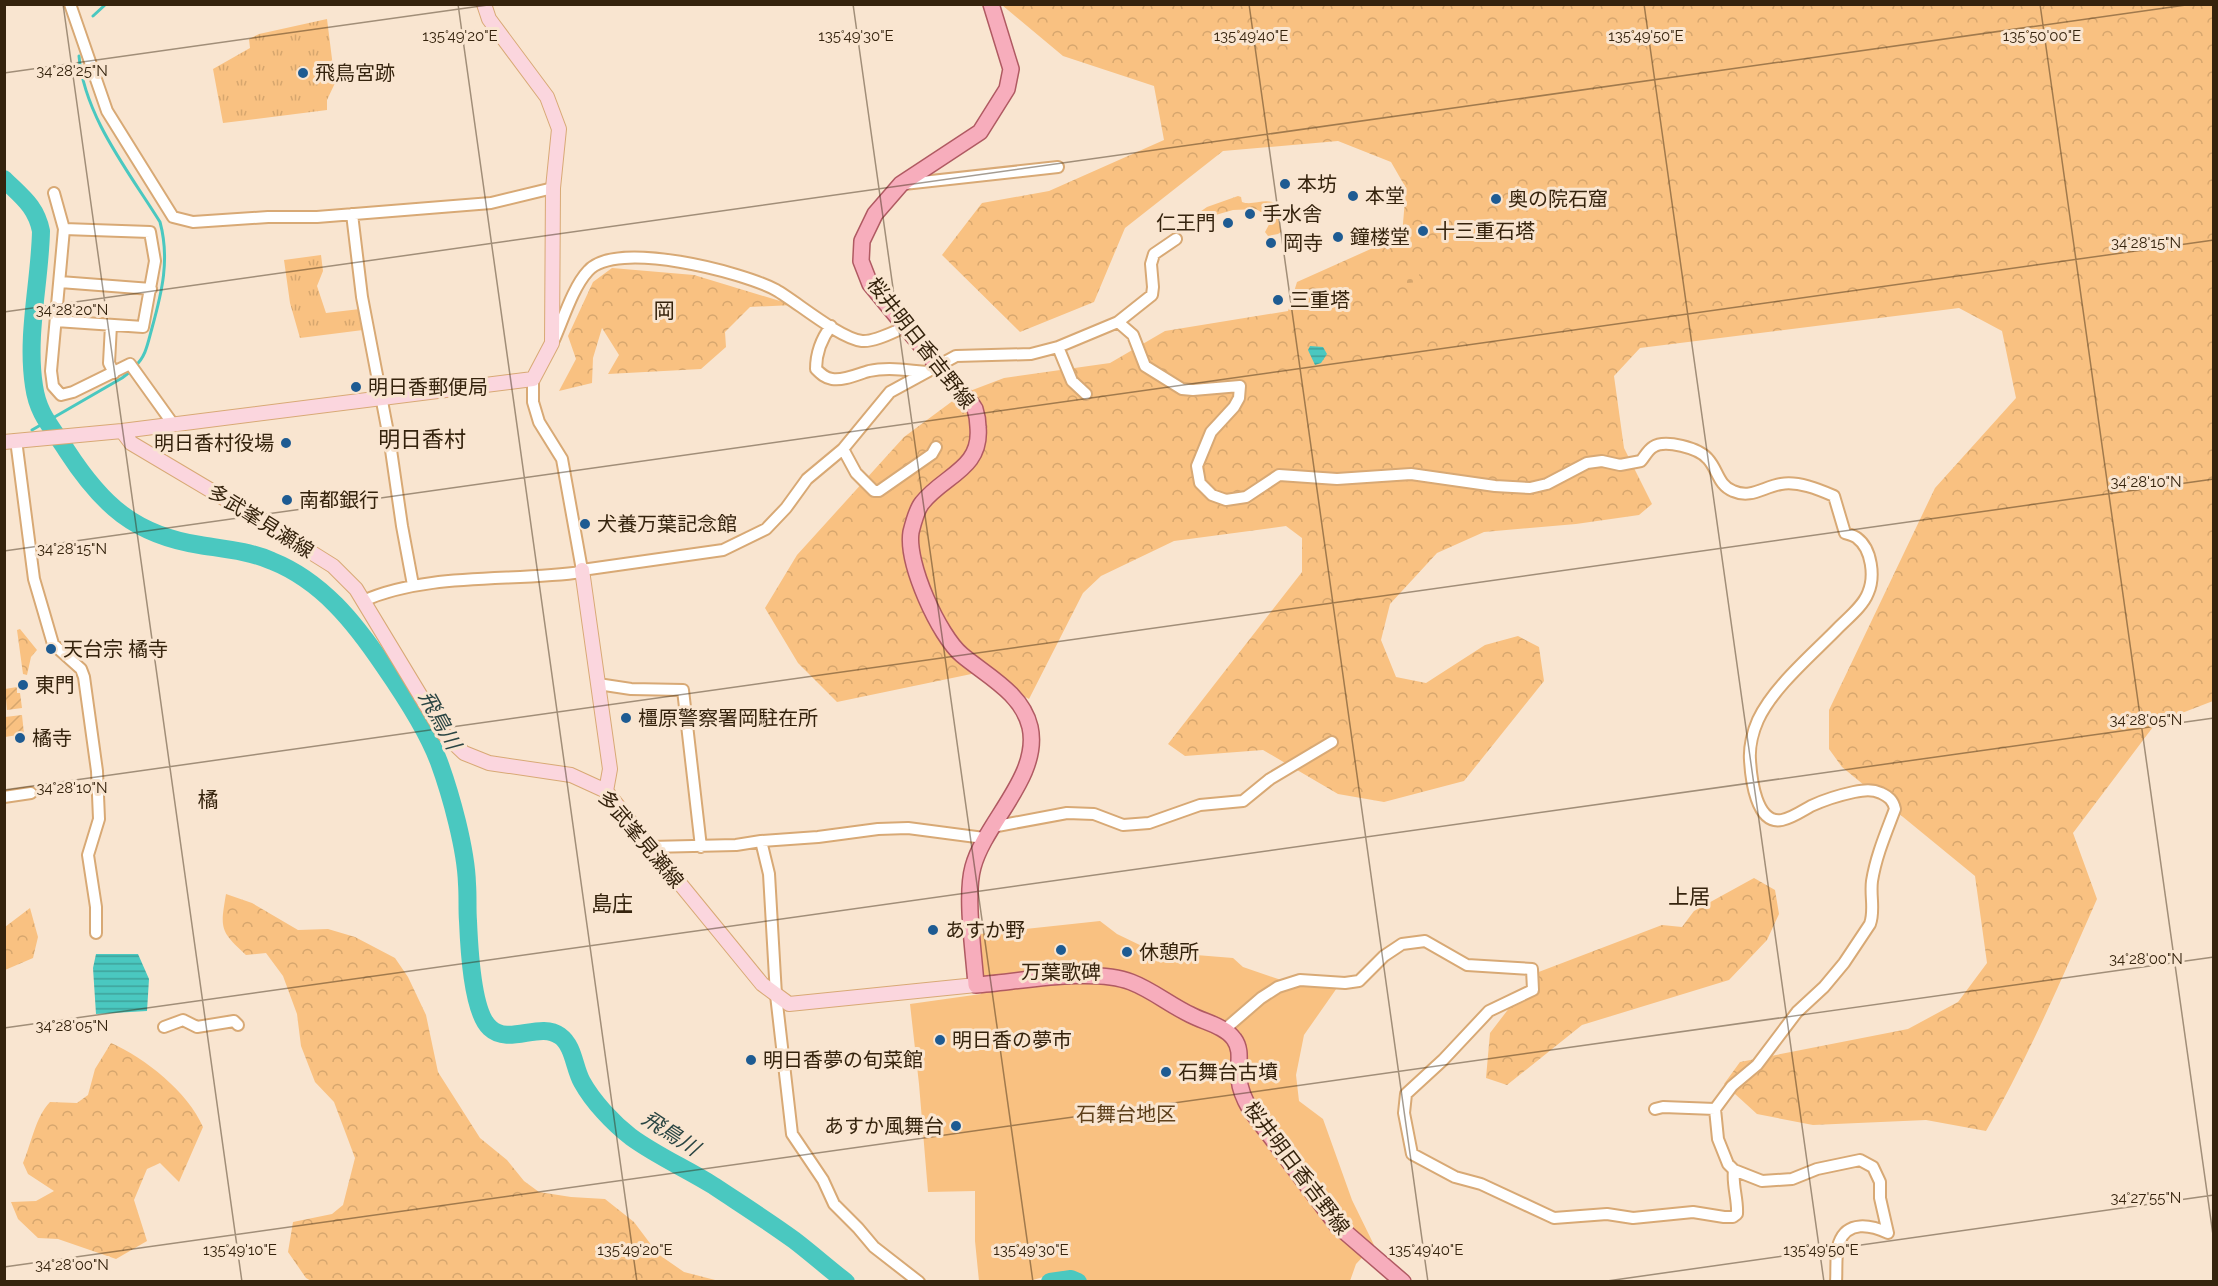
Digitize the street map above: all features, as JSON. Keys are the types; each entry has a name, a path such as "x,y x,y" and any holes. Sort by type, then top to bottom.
{"main road":[{"path":"10,441 122,431 532,379 552,343 553,188 559,129 547,97 489,19 484,4"},
{"name":"桜井明日香吉野線","path":"976,986 972,869 988,833 1026,770 1030,742 1029,726 1019,705 1006,688 960,654 937,620 924,595 911,551 911,533 920,505 940,484 968,464 977,449 979,438 975,409 951,382 929,365 905,327 870,284 861,261 862,241 875,214 901,184 980,132 1007,89 1011,69 991,4"},
{"name":"多武峯見瀬線","path":"122,431 130,443 333,566 356,589 443,733 464,753 489,763 571,775 606,791 762,984 789,1004 976,986"},
{"path":"582,571 610,769 606,791"},
{"path":"976,986 1086,975 1114,977 1138,985 1178,1008 1224,1030"},
{"name":"桜井明日香吉野線","path":"1224,1030 1237,1044 1240,1087 1250,1108 1336,1226 1402,1281"}],"street":[{"path":"70,4 107,111 173,217 193,222 352,214 491,203 553,188"},
{"path":"901,184 1058,167"},
{"path":"54,194 64,229 51,371 53,386 61,395 114,373 134,368 173,424"},
{"path":"352,214 362,297 377,365 413,585"},
{"path":"56,321 143,327 155,261 150,232 64,229"},
{"path":"831,326 824,336 816,361 816,369 831,379 840,379 872,370 909,370 956,356 1031,354 1058,347 1118,322 1152,295 1154,287 1151,264 1154,254 1176,239"},
{"path":"552,343 588,270 598,262 623,259 675,260 751,279 774,289 843,334 862,341 905,327"},
{"path":"60,282 151,289"},
{"path":"1118,322 1133,335 1145,366 1182,389 1240,386 1239,398 1234,407 1210,432 1197,466 1200,483 1212,495 1226,500 1246,497 1279,475 1337,479 1411,474 1495,486 1530,488 1547,484 1587,463 1602,460 1620,465 1641,461 1652,447 1661,443 1691,448 1708,458 1720,482 1731,491 1747,495 1781,484 1797,484 1834,496 1845,533 1858,538 1868,556 1873,576 1868,594 1854,612 1786,682 1758,720 1751,742 1750,759 1754,787 1764,816 1771,820 1785,819 1813,805 1866,790 1875,790 1889,797 1895,809 1875,863 1871,889 1870,924 1844,963 1824,987 1797,1012 1757,1065 1732,1086 1715,1109 1716,1128 1722,1152 1728,1164 1734,1170 1762,1181 1792,1179 1817,1169 1860,1160 1873,1167 1880,1182 1880,1198 1888,1233 1876,1227 1856,1225 1847,1230 1839,1242 1836,1281"},
{"path":"111,325 109,363 114,373"},
{"path":"1058,347 1072,381 1086,394"},
{"path":"363,601 413,585 506,577 548,577 723,550 765,529 786,508 807,479 843,449 890,392 929,365"},
{"path":"532,379 533,402 539,422 562,459 582,571"},
{"path":"10,441 34,579 53,644 81,669 84,677 97,771 99,819 88,855 96,907 96,933"},
{"path":"843,449 856,473 874,491 879,490 932,454 936,447"},
{"path":"598,684 683,690 701,847"},
{"path":"650,848 701,847 818,837 878,829 908,828 988,833 1067,813 1094,814 1123,825 1149,823 1200,805 1243,801 1270,779 1332,742"},
{"path":"4,797 31,793"},
{"path":"761,841 769,874 776,995 792,1134 823,1180 834,1204 873,1247 920,1281"},
{"path":"1224,1030 1261,998 1278,987 1300,980 1345,983 1359,981 1384,956 1402,944 1425,941 1467,964 1532,969 1533,990 1489,1011 1443,1060 1406,1094 1404,1113 1412,1154 1455,1177 1481,1185 1554,1218 1607,1214 1633,1218 1693,1212 1714,1217 1733,1217 1737,1214 1738,1201 1734,1170"},
{"path":"164,1027 183,1020 198,1027 234,1021 238,1025"},
{"path":"1655,1109 1663,1107 1715,1109"}],"green space":[{"path":"1002,5 2213,5 2213,701 2156,723 2073,833 2097,899 2031,1045 1986,1131 1926,1120 1813,1125 1757,1114 1724,1084 1740,1062 1908,1029 1958,1002 1987,963 1975,876 1842,767 1829,749 1829,710 1935,488 2016,398 2002,331 1959,308 1640,348 1614,376 1624,448 1652,504 1639,515 1576,524 1484,532 1437,553 1390,604 1381,640 1396,677 1426,683 1485,645 1518,636 1539,647 1544,681 1464,781 1384,802 1338,794 1263,750 1185,756 1168,744 1302,572 1302,538 1286,526 1174,541 1101,576 1083,593 1029,699 981,672 837,702 798,663 765,608 797,555 904,437 962,394 1004,378 1110,363 1165,331 1288,311 1297,282 1402,235 1406,188 1391,162 1338,141 1223,151 1125,228 1094,302 1020,332 942,255 982,203 1049,191 1164,140 1154,86 1063,56"},
{"path":"327,19 335,83 327,100 327,110 223,123 213,69 250,48 249,39 259,34"},
{"path":"1238,196 1241,197 1242,202 1246,203 1267,201 1275,203 1281,232 1268,236 1265,232 1272,219 1256,209 1233,210 1195,219 1194,216 1207,207"},
{"path":"321,255 323,271 317,286 326,313 360,309 363,330 300,338 290,303 284,260"},
{"path":"1418,267 1420,282 1407,283 1406,269"},
{"path":"612,268 694,275 793,305 750,307 725,332 726,347 701,369 608,374 619,355 602,328 593,358 592,383 559,391 576,359 568,336 593,282"},
{"path":"20,629 37,650 31,657 27,675 23,674 17,630"},
{"path":"17,687 22,708 7,710 5,689"},
{"path":"22,715 24,734 5,737 5,717"},
{"path":"1754,878 1775,890 1779,914 1767,940 1729,980 1582,1025 1507,1085 1486,1078 1490,1033 1536,973 1662,925 1682,927 1694,911"},
{"path":"226,894 252,903 298,930 328,929 355,937 395,958 408,977 426,1015 438,1072 480,1138 507,1160 524,1181 539,1192 605,1199 634,1222 658,1254 684,1272 719,1281 313,1282 306,1278 288,1252 293,1222 332,1214 343,1205 355,1158 334,1102 315,1082 301,1046 297,1014 283,976 266,953 246,955 224,929"},
{"path":"30,908 38,937 33,958 5,970 5,927"},
{"name":"石舞台地区","path":"1100,921 1117,934 1146,948 1183,947 1196,955 1233,958 1243,967 1284,981 1339,985 1304,1035 1296,1075 1299,1101 1323,1119 1352,1200 1374,1245 1356,1264 1350,1281 1090,1282 1075,1274 1054,1274 1029,1281 979,1281 975,1241 975,1191 928,1192 910,1004 981,994 978,945 980,934"},
{"path":"111,1043 138,1058 164,1078 187,1101 203,1127 179,1182 160,1163 147,1169 134,1200 147,1241 116,1259 58,1239 38,1238 18,1219 11,1202 36,1201 54,1191 28,1174 23,1163 37,1123 50,1102 77,1103 88,1095 95,1069"}],"water":[{"path":"1310,346 1323,347 1327,354 1321,363 1315,365 1308,350"},
{"path":"96,954 138,954 149,979 147,1011 96,1014 93,968"}],"waterway":[{"path":"93,16 106,4"},
{"path":"79,56 89,100 99,122 160,222 163,236 164,275 159,301 146,349 135,366"},
{"name":"飛鳥川","path":"4,179 32,208 41,231 32,328 32,367 36,396 46,420 93,487 122,515 157,534 255,555 290,569 307,580 336,605 361,634 422,725 439,762 461,839 466,870 469,946 475,993 484,1020 490,1028 506,1035 543,1031 560,1036 568,1045 579,1076 587,1090 604,1112 624,1131 764,1219 846,1282"},
{"path":"32,430 131,371"},
{"path":"1050,1282 1071,1279 1078,1282"}],"place":[{"name":"飛鳥宮跡","path":"303,73"},
{"name":"本坊","path":"1285,184"},
{"name":"本堂","path":"1353,196"},
{"name":"奥の院石窟","path":"1496,199"},
{"name":"手水舎","path":"1250,214"},
{"name":"仁王門","path":"1228,223"},
{"name":"十三重石塔","path":"1423,231"},
{"name":"鐘楼堂","path":"1338,237"},
{"name":"岡寺","path":"1271,243"},
{"name":"三重塔","path":"1278,300"},
{"name":"明日香郵便局","path":"356,387"},
{"name":"明日香村役場","path":"286,443"},
{"name":"南都銀行","path":"287,500"},
{"name":"犬養万葉記念館","path":"585,524"},
{"name":"天台宗 橘寺","path":"51,649"},
{"name":"東門","path":"23,685"},
{"name":"橿原警察署岡駐在所","path":"626,718"},
{"name":"橘寺","path":"20,738"},
{"name":"あすか野","path":"933,930"},
{"name":"万葉歌碑","path":"1061,950"},
{"name":"休憩所","path":"1127,952"},
{"name":"明日香の夢市","path":"940,1040"},
{"name":"明日香夢の旬菜館","path":"751,1060"},
{"name":"石舞台古墳","path":"1166,1072"},
{"name":"あすか風舞台","path":"956,1126"}],"district":[{"name":"岡","path":"664,310"},
{"name":"明日香村","path":"422,439"},
{"name":"橘","path":"208,799"},
{"name":"上居","path":"1689,896"},
{"name":"島庄","path":"612,903"}]}
